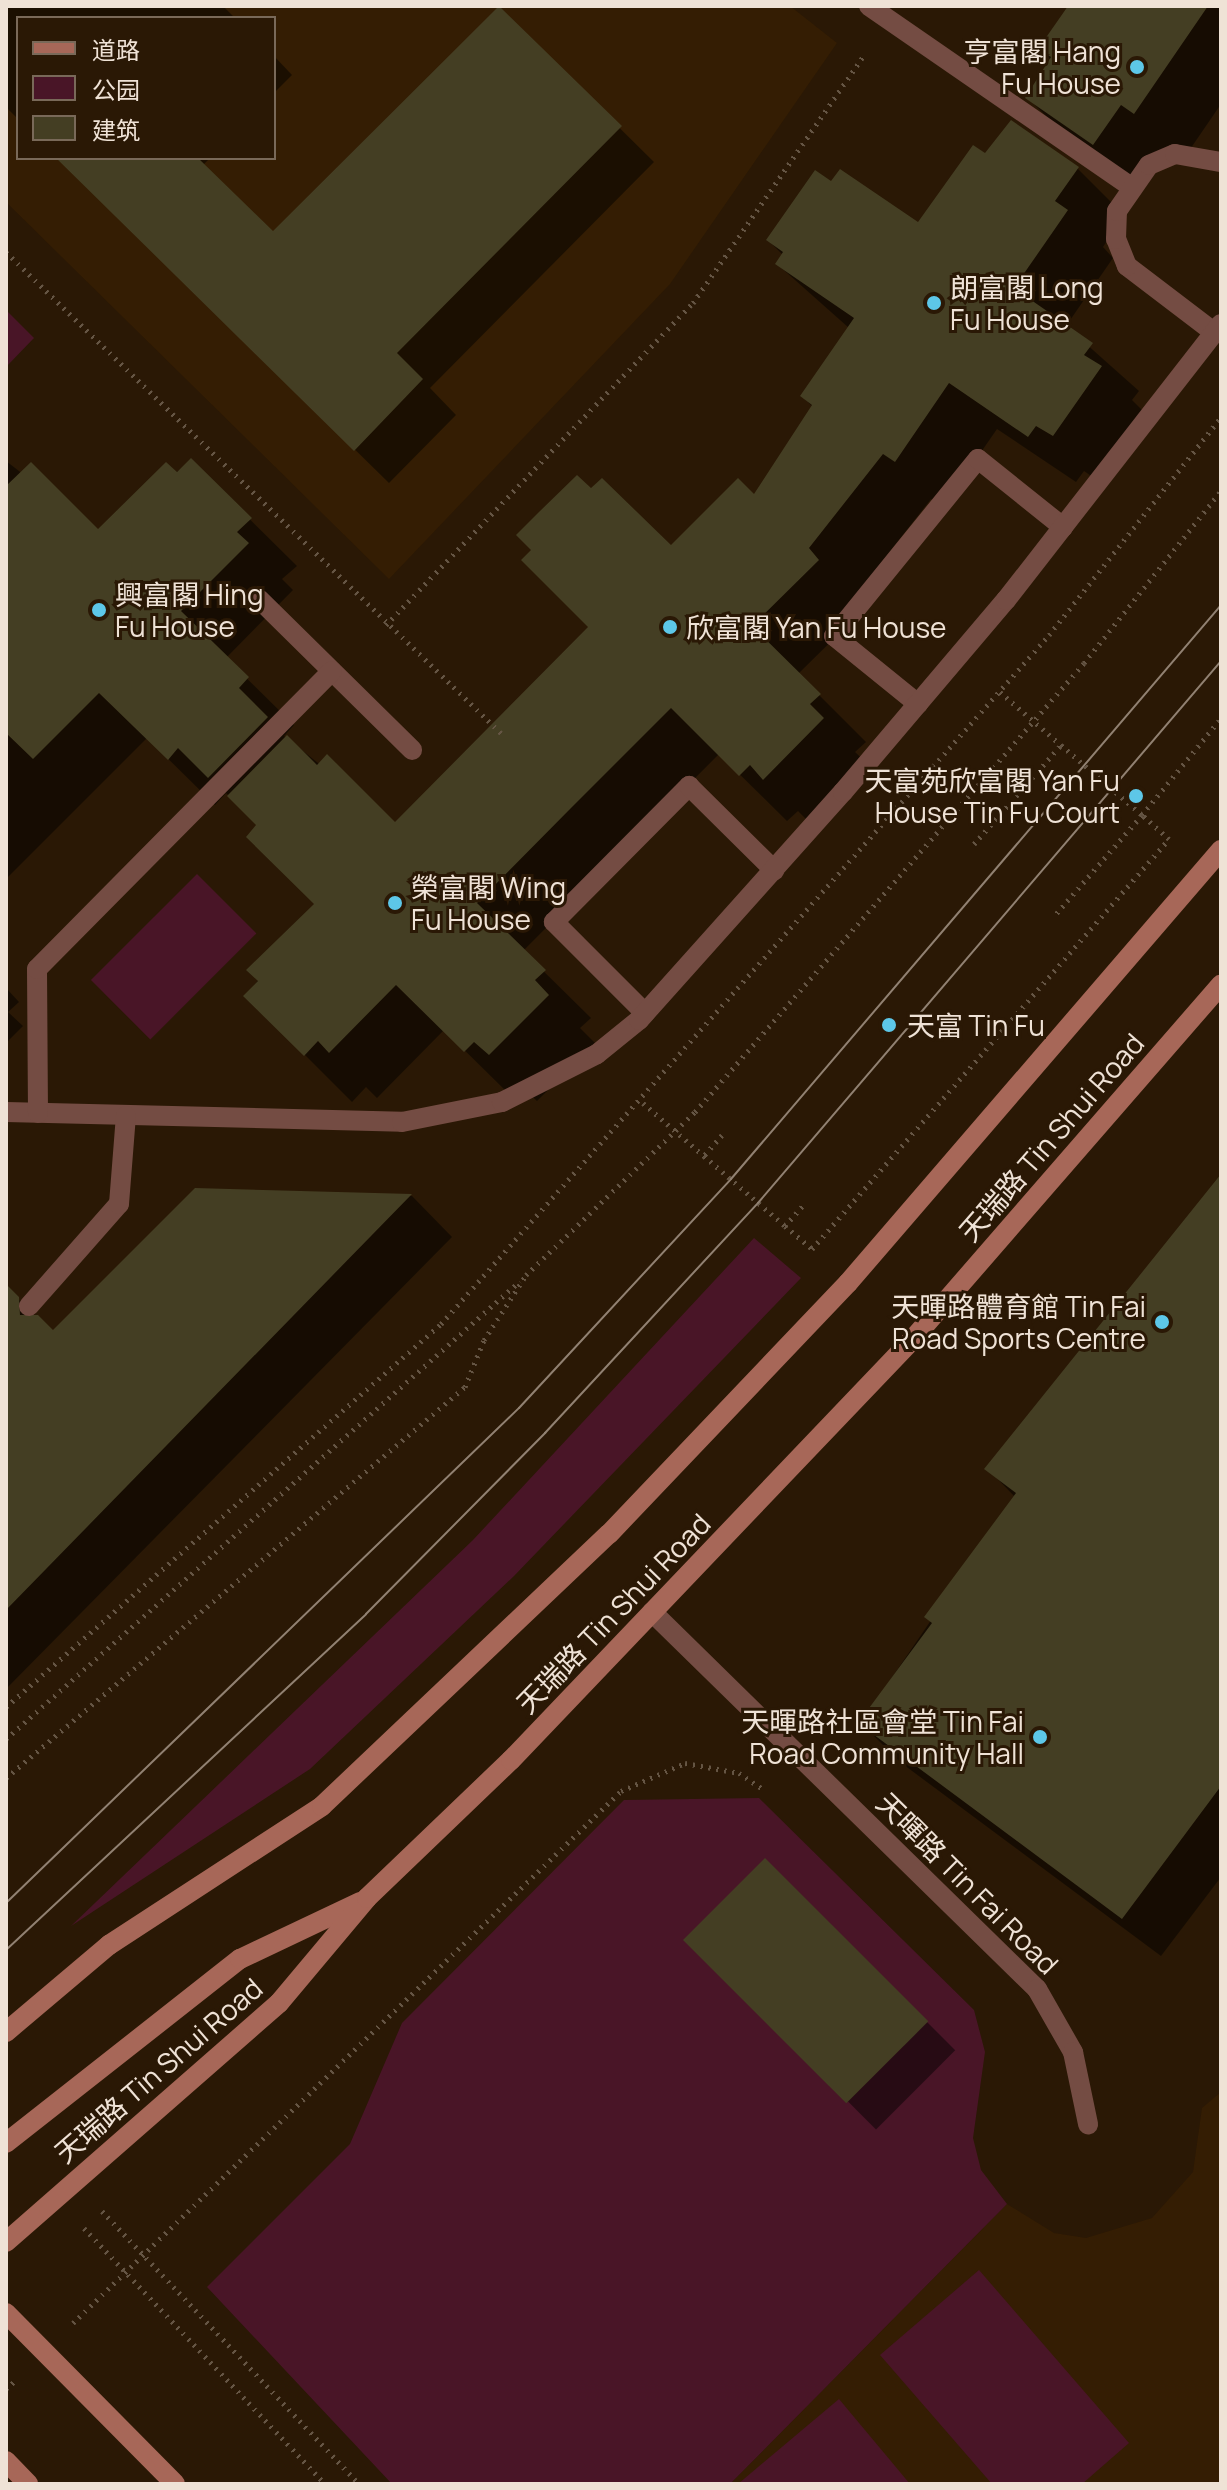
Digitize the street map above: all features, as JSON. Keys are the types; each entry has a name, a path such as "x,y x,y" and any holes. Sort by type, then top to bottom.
{"main road":[{"name":"天瑞路 Tin Shui Road","path":"6,2032 109,1945 322,1806 598,1545 848,1283 1221,850"},
{"name":"天瑞路 Tin Shui Road","path":"6,2242 279,2003 367,1898 652,1612 912,1340 1221,984"},
{"path":"6,2143 240,1959 367,1898"},
{"path":"6,2313 175,2484"},
{"path":"6,2461 28,2484"}],"street":[{"path":"869,6 1128,185"},
{"path":"6,1112 402,1122 453,1115 551,1082 645,1013 918,704 1063,527 1218,328 1127,266 1116,239 1128,185 1175,154 1221,162"},
{"path":"918,704 834,636 978,459 1063,527"},
{"path":"259,599 412,750"},
{"path":"38,1113 37,969 332,671"},
{"path":"645,1013 554,922 689,786 774,870"},
{"path":"29,1306 119,1204 126,1116"},
{"name":"天暉路 Tin Fai Road","path":"652,1612 1037,1989 1073,2052 1088,2124"}],"path":[{"path":"386,625 693,303 889,20"},
{"path":"6,252 386,625 503,735"},
{"path":"6,1707 421,1341 643,1103 1000,692 1221,417"},
{"path":"6,1739 438,1360 675,1131 1033,722 1221,491"},
{"path":"643,1103 812,1249 831,1229 1169,839 1000,692"},
{"path":"1055,915 1221,718"},
{"path":"974,844 1061,745"},
{"path":"704,1156 722,1135"},
{"path":"785,1226 803,1205"},
{"path":"6,1778 465,1387 484,1340 526,1275"},
{"path":"144,2256 640,1777 685,1763 712,1765 763,1789"},
{"path":"91,2199 359,2484"},
{"path":"71,2215 325,2484"}],"shaded area":[{"path":"6,6 790,6 837,43 670,284 389,579 6,202"},
{"path":"1221,2092 1221,2484 730,2484 1007,2204 1054,2233 1086,2238 1152,2218 1193,2172 1202,2108"}],"green space":[{"path":"6,310 34,338 6,367"},
{"path":"197,874 256,933 150,1039 91,980"},
{"path":"754,1238 801,1278 514,1576 310,1769 71,1926 473,1540"},
{"path":"759,1798 974,2010 985,2052 973,2138 981,2170 1007,2204 730,2484 392,2484 207,2287 350,2144 402,2023 624,1800"},
{"path":"979,2270 1129,2443 1082,2484 992,2484 880,2355"},
{"path":"839,2399 910,2484 738,2484"}],"building":[{"path":"499,6 622,126 397,353 423,379 354,451 58,160 200,160 273,231"},
{"name":"亨富閣 Hang Fu House","path":"1068,6 1208,6 1134,114 1121,105 1093,145 1025,98 1051,57 1038,49"},
{"path":"1011,120 1079,167 1055,201 1068,210 1014,288 1093,343 1084,355 1102,366 1053,436 1036,426 1028,437 949,383 895,462 883,454 809,548 819,560 752,626 821,694 810,704 824,718 763,780 750,765 739,776 671,708 572,807 477,903 546,970 535,980 549,995 489,1055 474,1042 464,1052 396,985 329,1053 318,1041 304,1056 243,996 258,981 246,970 314,904 246,837 256,825 227,796 287,735 317,765 327,754 395,822 588,627 521,560 531,550 516,535 539,512 577,475 591,488 602,478 671,545 738,478 754,494 812,405 800,396 854,318 775,264 783,252 766,240 815,170 831,181 840,169 918,222 973,145 985,153"},
{"name":"興富閣 Hing Fu House","path":"191,458 252,518 237,532 249,543 181,611 249,677 239,688 268,717 208,778 178,748 168,760 99,693 33,759 6,733 6,486 31,462 98,529 166,462 177,472"},
{"path":"1221,1174 1221,1786 1122,1919 858,1723 932,1623 924,1617 1016,1493 984,1469"},
{"path":"195,1188 412,1194 6,1610 6,1284 19,1297 20,1315 38,1315 53,1330"},
{"path":"765,1858 928,2021 846,2103 683,1940"}],"tram line":[{"path":"6,1903 519,1408 731,1179 1221,605"},
{"path":"6,1950 366,1614 545,1433 758,1203 1221,661"}],"place":[{"name":"亨富閣 Hang Fu House","path":"1137,67"},
{"name":"朗富閣 Long Fu House","path":"934,303"},
{"name":"興富閣 Hing Fu House","path":"99,610"},
{"name":"欣富閣 Yan Fu House","path":"670,627"},
{"name":"天富苑欣富閣 Yan Fu House Tin Fu Court","path":"1136,796"},
{"name":"榮富閣 Wing Fu House","path":"395,903"},
{"name":"天富 Tin Fu","path":"889,1025"},
{"name":"天暉路體育館 Tin Fai Road Sports Centre","path":"1162,1322"},
{"name":"天暉路社區會堂 Tin Fai Road Community Hall","path":"1040,1737"}]}
